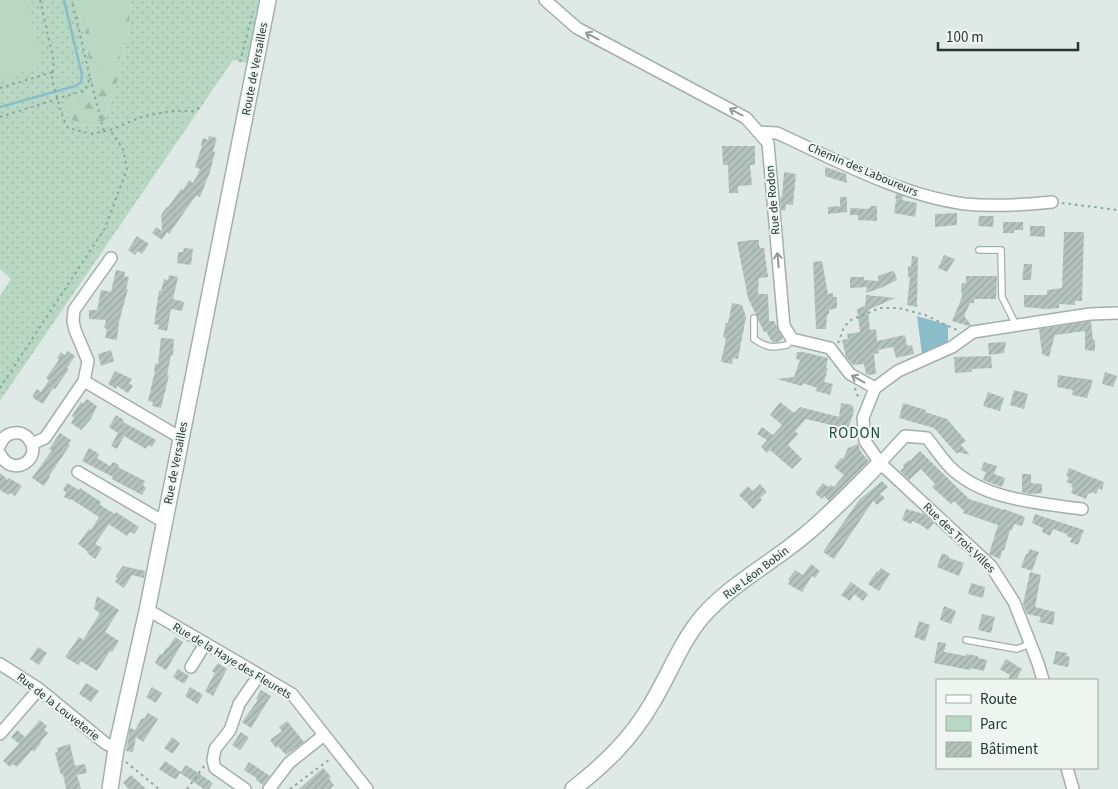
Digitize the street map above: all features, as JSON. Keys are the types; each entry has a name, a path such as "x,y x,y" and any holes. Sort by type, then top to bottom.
{"street":[{"name":"Route de Versailles","path":"241,137 268,0"},
{"name":"Rue de Rodon","path":"545,0 577,28 746,118 768,143 784,326 792,339"},
{"name":"Chemin des Laboureurs","path":"758,132 777,133 884,181 925,195 964,204 1012,206 1052,202"},
{"name":"Rue de Versailles","path":"110,789 116,749 147,611 241,137"},
{"path":"32,444 45,438 84,382 88,361 75,330 73,321 74,310 111,258"},
{"path":"1082,509 1007,498 979,487 952,469 927,438 905,436 880,463 865,441 863,418 875,388 898,371 952,347 973,332 1090,314 1118,312"},
{"path":"792,339 830,348 850,374 875,388"},
{"path":"84,382 181,438"},
{"path":"0,445 4,438 14,433 25,435 32,444 33,449 30,459 16,466 6,463 0,454"},
{"name":"Rue des Trois Villes","path":"880,463 991,566 1014,602 1043,679"},
{"name":"Rue Léon Bobin","path":"573,789 615,753 633,734 702,618 746,577 778,556 832,513 880,463"},
{"path":"78,472 164,522"},
{"name":"Rue de la Haye des Fleurets","path":"147,611 156,614 292,694 367,789"},
{"path":"191,667 205,644"},
{"name":"Rue de la Louveterie","path":"0,664 39,690 105,743 116,749"},
{"path":"246,789 215,768 213,762 215,749 230,730 239,704 259,675"},
{"path":"0,734 39,690"},
{"path":"269,789 289,763 324,735"},
{"path":"1067,769 1073,789"}],"lane":[{"path":"979,250 1002,250 1002,297 1016,325"},
{"path":"754,318 754,339 764,346 774,348 787,345 792,339"},
{"path":"966,640 1017,649 1030,644"}],"path":[{"path":"40,0 54,62 52,80 63,118 68,128 92,134 110,130 144,116 172,111 194,110 203,106"},
{"path":"72,0 104,131"},
{"path":"240,62 253,9"},
{"path":"0,88 53,72"},
{"path":"0,117 85,90 90,78"},
{"path":"0,388 105,228 127,169 123,149 110,130"},
{"path":"1052,202 1118,210"},
{"path":"834,352 844,327 850,320 880,308 888,307 899,308 925,316 957,329 965,337"},
{"path":"850,374 864,415"},
{"path":"116,749 124,760 159,789"},
{"path":"290,789 329,758 335,766"},
{"path":"187,789 204,765 213,762"}],"green space":[{"path":"0,0 27,0 42,66 0,80"},
{"path":"27,0 76,0 94,80 89,93 65,114 80,126 103,125 128,40 131,0 262,0 248,63 233,60 0,401 0,296 11,279 0,269 0,79"},
{"path":"76,0 131,0 128,40 103,125 80,126 65,114 64,101 89,93 94,80"},
{"path":"82,0 128,0 115,73 98,71"}],"water":[{"path":"917,316 948,325 948,344 922,354"}],"building":[{"path":"209,136 217,138 213,151 215,152 210,172 200,197 196,196 197,194 169,234 167,232 162,240 152,233 156,227 162,231 161,215 181,189 183,190 189,180 193,183 200,169 195,167 203,138 208,140"},
{"path":"722,146 755,146 755,165 750,165 752,185 738,186 738,193 729,193 728,165 723,165"},
{"path":"825,167 846,174 847,183 825,176"},
{"path":"784,172 796,174 793,205 786,204 785,211 781,210 780,197 782,197"},
{"path":"896,194 903,196 902,200 917,203 915,217 894,213 896,200 899,200 895,199"},
{"path":"840,197 847,197 847,212 828,214 828,207 840,206"},
{"path":"870,206 877,206 877,221 858,220 858,215 850,215 850,208 867,209"},
{"path":"957,213 957,225 935,227 935,214"},
{"path":"979,216 994,216 993,227 978,226"},
{"path":"1003,222 1023,222 1023,230 1014,230 1014,233 1003,233"},
{"path":"1030,226 1045,226 1045,237 1030,236"},
{"path":"1064,232 1084,232 1082,301 1075,301 1075,305 1059,304 1059,308 1024,307 1024,295 1047,295 1047,290 1062,288"},
{"path":"137,236 149,244 142,254 138,251 135,255 128,250"},
{"path":"759,240 759,246 764,248 768,277 759,278 758,294 768,294 769,321 774,321 783,339 778,342 772,342 766,331 764,332 748,298 737,242"},
{"path":"184,248 193,249 191,265 177,263 178,252 183,252"},
{"path":"944,255 955,259 947,272 938,268"},
{"path":"912,256 918,257 917,307 907,305 910,276 908,277 908,266 911,267"},
{"path":"822,261 828,294 833,293 833,297 837,297 837,308 829,310 826,329 816,329 813,262"},
{"path":"1024,264 1032,264 1031,280 1022,280"},
{"path":"116,270 125,272 124,276 129,277 117,340 105,338 107,329 104,328 106,320 89,319 89,310 97,310 101,290 111,292"},
{"path":"892,271 895,273 897,280 883,287 866,293 867,287 850,288 850,277 864,277 864,280 878,281 878,276"},
{"path":"169,275 178,277 173,299 184,302 182,311 171,309 167,331 158,329 159,325 154,324 159,291 161,291 164,279 168,280"},
{"path":"966,276 997,276 996,299 974,299 974,303 970,303 964,316 971,325 969,326 952,321 962,297 961,287 962,283 966,283"},
{"path":"866,295 895,298 868,310 870,330 876,329 877,341 905,335 907,346 912,345 914,354 896,358 893,347 878,350 879,353 874,354 876,374 867,375 864,364 853,365 846,357 842,340 848,339 847,334 860,332 857,309 865,306"},
{"path":"732,303 742,305 746,317 738,359 733,358 732,364 721,362 726,338 723,337"},
{"path":"1091,321 1095,351 1085,350 1085,331 1055,335 1049,357 1042,354 1039,329"},
{"path":"161,338 174,339 173,355 171,355 167,375 169,375 161,408 152,406 153,402 148,401 155,364 158,364"},
{"path":"1006,342 1004,353 989,355 988,343"},
{"path":"111,350 114,361 101,366 98,354"},
{"path":"68,351 75,356 67,368 69,369 55,389 53,388 43,404 33,398 37,389 41,392 49,380 46,378 59,360 57,358 61,352 65,355"},
{"path":"797,352 828,358 826,368 828,368 824,382 833,384 830,395 816,391 817,388 803,383 802,386 777,379 794,377 800,360 796,359"},
{"path":"991,356 992,368 972,369 971,372 955,373 954,357"},
{"path":"115,371 132,379 129,383 133,386 128,393 117,386 116,389 108,384"},
{"path":"1105,372 1117,376 1113,387 1102,384"},
{"path":"1058,375 1093,380 1087,398 1072,395 1073,390 1057,387"},
{"path":"1014,390 1028,394 1024,409 1010,405"},
{"path":"988,392 1004,398 1000,411 983,406"},
{"path":"87,399 97,406 91,419 81,430 71,423 74,418 72,416 81,402 83,404"},
{"path":"780,402 794,413 800,407 839,417 841,403 852,405 854,411 848,429 806,419 795,431 798,434 788,445 802,459 792,469 770,450 767,453 761,447 767,440 757,434 762,427 773,435 782,425 770,415"},
{"path":"903,403 947,419 966,441 961,445 970,455 958,452 957,454 934,428 899,418"},
{"path":"116,415 124,420 123,422 156,440 152,447 148,445 146,449 124,436 117,449 111,446 118,433 109,427"},
{"path":"60,433 71,440 68,444 70,445 44,486 32,478 52,450 49,449"},
{"path":"858,444 861,452 869,461 829,501 824,496 822,499 815,493 823,483 828,487 830,485 834,487 844,475 834,467 841,458 843,459 848,448"},
{"path":"89,448 99,454 97,458 110,466 113,462 119,465 118,467 145,481 143,485 146,488 142,495 82,461"},
{"path":"920,451 969,499 1025,517 1022,526 1014,524 1012,530 1010,530 1000,559 989,554 998,525 963,513 964,511 954,501 951,504 932,487 935,484 921,469 909,480 900,471 904,467 903,465"},
{"path":"984,462 997,466 994,474 1005,478 1002,487 983,480 986,472 981,470"},
{"path":"1069,468 1104,482 1102,490 1099,488 1096,494 1088,493 1086,499 1071,493 1072,484 1066,482 1069,477 1066,476"},
{"path":"0,473 8,480 9,478 22,486 15,496 10,493 8,495 0,490"},
{"path":"1022,474 1031,474 1031,483 1042,484 1042,493 1030,494 1022,492"},
{"path":"882,481 888,487 880,494 885,498 877,505 873,501 834,559 823,552 859,500"},
{"path":"67,483 79,490 80,488 101,502 100,505 115,514 116,512 139,527 134,534 130,532 127,536 109,524 95,544 102,548 95,559 78,544 89,529 91,530 99,517 71,499 64,497 66,492 63,490"},
{"path":"760,484 767,492 760,498 762,500 753,509 739,495 748,486 753,491"},
{"path":"906,509 924,514 934,523 928,530 912,521 911,524 902,520"},
{"path":"1035,514 1084,530 1078,545 1070,542 1072,538 1067,536 1067,534 1053,529 1050,536 1042,532 1043,528 1032,523"},
{"path":"1029,549 1039,552 1032,571 1021,567"},
{"path":"942,553 949,556 949,558 964,563 959,576 937,567"},
{"path":"811,564 820,571 815,578 812,576 802,592 788,584 790,581 788,580 795,570 803,575"},
{"path":"123,566 145,571 144,578 132,575 124,588 115,582 118,578 115,577"},
{"path":"881,568 890,574 879,591 868,584"},
{"path":"1030,572 1041,575 1035,607 1055,612 1053,625 1039,622 1041,617 1027,614 1023,604"},
{"path":"851,582 868,594 863,601 854,594 850,601 841,595"},
{"path":"971,583 985,587 983,598 968,594"},
{"path":"97,596 119,610 105,632 119,641 97,671 81,661 78,665 65,657 79,637 83,640 100,613 94,609"},
{"path":"944,606 956,611 951,624 940,620"},
{"path":"982,614 995,617 991,633 978,630"},
{"path":"919,621 930,625 925,641 914,637"},
{"path":"175,637 183,642 166,670 155,663 160,654 162,655"},
{"path":"938,642 946,643 944,652 978,656 978,658 987,660 984,671 934,663"},
{"path":"38,647 47,653 39,665 30,659"},
{"path":"1056,651 1067,653 1066,656 1070,657 1068,667 1053,664"},
{"path":"1006,659 1022,669 1017,679 1008,679 1010,675 1000,669"},
{"path":"218,663 227,669 213,696 205,691 215,673 212,671"},
{"path":"178,669 189,676 184,684 173,677"},
{"path":"86,683 99,691 91,702 79,694"},
{"path":"152,687 162,693 156,703 146,697"},
{"path":"190,687 203,695 197,704 185,696"},
{"path":"261,690 271,696 251,728 242,722 258,700 256,699"},
{"path":"148,713 158,719 143,742 136,737 133,752 126,751 130,728 135,730 142,718 144,719"},
{"path":"40,720 47,726 44,729 48,733 34,752 32,750 17,767 13,764 10,767 3,761 19,744 11,737 17,730 25,737"},
{"path":"287,721 304,742 286,755 278,746 276,748 270,740 282,731 279,727"},
{"path":"241,732 249,738 240,750 232,745"},
{"path":"172,737 180,743 173,754 164,748"},
{"path":"70,744 75,766 85,764 87,773 77,775 81,789 66,789 63,774 61,775 55,753 58,752 57,748"},
{"path":"165,761 181,772 186,765 213,783 209,789 204,789 180,773 176,779 171,777 159,769"},
{"path":"249,762 270,776 263,785 256,780 257,778 244,770"},
{"path":"323,768 331,777 329,779 334,785 330,789 299,789"},
{"path":"131,775 146,789 129,789 123,783"}],"waterway":[{"path":"0,107 75,86 81,82 82,75 64,0"}],"district":[{"name":"RODON","path":"855,433"}]}
